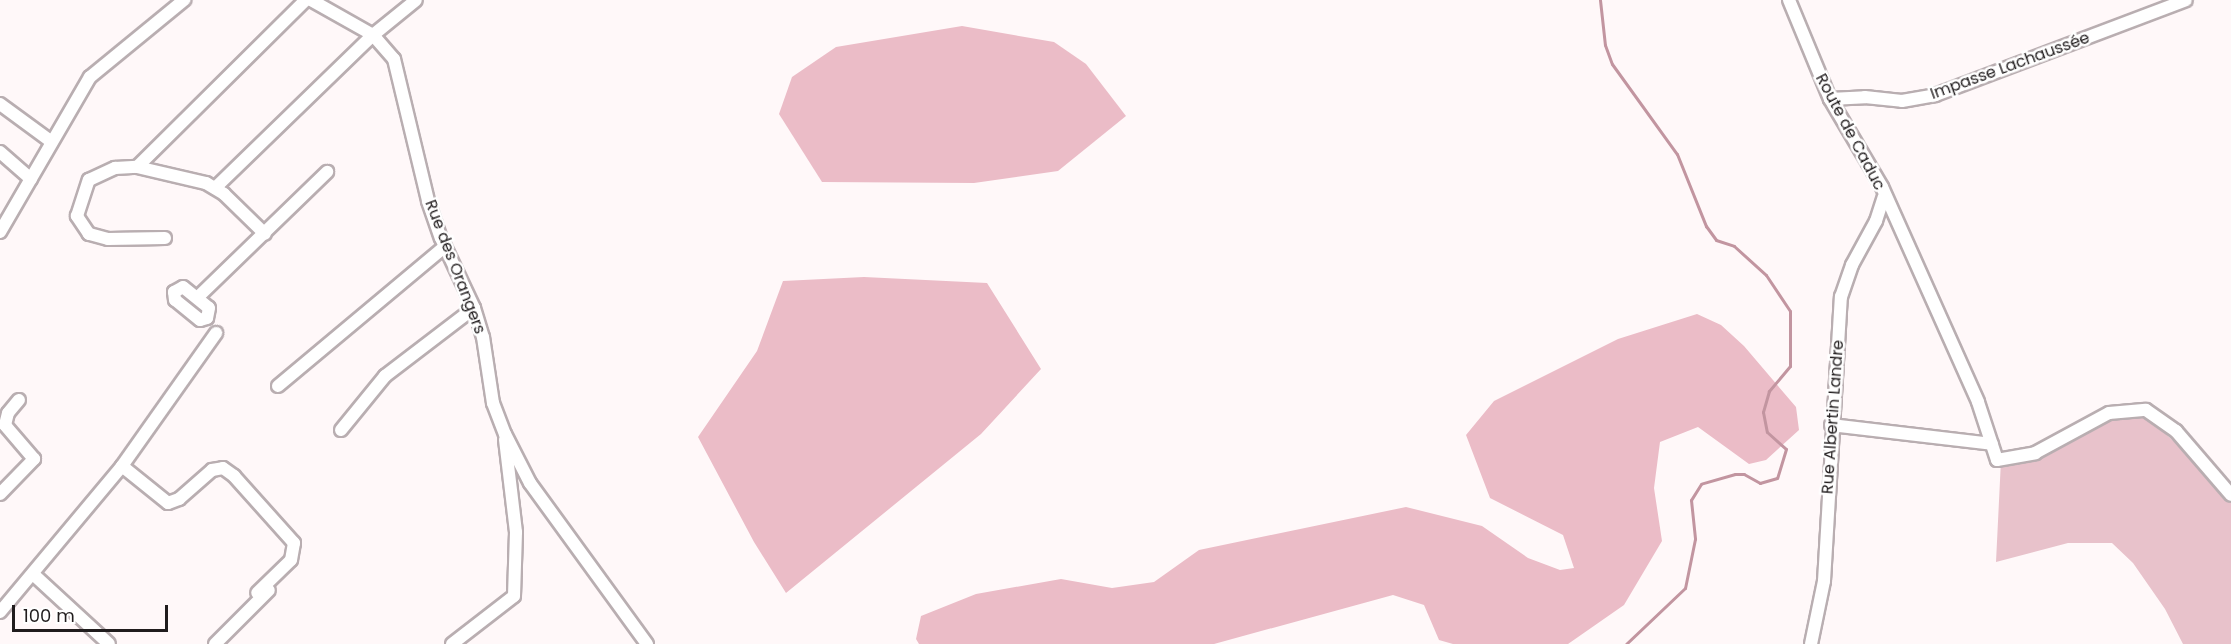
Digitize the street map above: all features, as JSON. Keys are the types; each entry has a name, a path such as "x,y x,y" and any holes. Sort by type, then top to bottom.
{"street":[{"path":"0,232 16,210 31,179 90,77 184,0"},
{"path":"137,167 306,0"},
{"name":"Rue des Orangers","path":"311,0 373,35 385,46 400,74 428,201 444,247 474,308 483,338 493,403 505,434 530,483 647,644"},
{"path":"215,188 373,35 416,0"},
{"name":"Route de Caduc","path":"1789,0 1830,99 1882,187 1884,197 1978,402 1992,444"},
{"name":"Impasse Lachaussée","path":"1830,99 1865,97 1902,101 1935,95 2186,0"},
{"path":"0,104 52,142"},
{"path":"0,152 31,179"},
{"path":"165,238 99,238 78,221 77,212 93,176 115,168 137,167 215,188 265,234"},
{"path":"198,297 327,172"},
{"name":"Rue Albertin Landre","path":"1811,644 1824,582 1841,297 1852,265 1876,221 1884,197"},
{"path":"278,386 444,247"},
{"path":"341,430 385,376 474,308"},
{"path":"0,612 122,466 216,333"},
{"path":"0,494 34,459 5,425 8,413 19,400"},
{"path":"1832,424 1992,444 1997,459 2011,460 2034,453 2109,413 2146,410 2176,431 2231,495"},
{"path":"452,644 514,596 516,532 505,434"},
{"path":"122,466 168,503 179,499 212,470 223,468 234,476 294,543 291,560 257,593"},
{"path":"215,644 298,562"},
{"path":"33,574 109,644"}],"shaded area":[{"path":"962,26 1054,42 1086,64 1126,116 1058,171 974,183 822,182 779,114 792,77 836,47"},
{"path":"864,277 987,283 1041,369 981,434 786,593 754,542 698,437 757,351 783,281"},
{"path":"1697,314 1721,325 1744,346 1796,407 1799,430 1766,460 1749,464 1698,427 1660,442 1654,488 1662,541 1624,605 1568,644 1453,644 1439,640 1424,605 1393,595 1214,644 919,644 916,639 921,616 976,594 1061,579 1112,588 1154,582 1199,550 1406,507 1482,526 1528,558 1560,570 1574,568 1563,535 1490,498 1466,435 1494,401 1618,339"},
{"path":"2144,414 2205,470 2231,502 2231,644 2183,644 2165,609 2133,563 2112,543 2068,543 1996,562 2001,460 2119,415"}],"waterway":[{"path":"1600,0 1605,45 1612,64 1677,154 1706,226 1716,240 1734,246 1766,275 1790,311 1790,366 1769,391 1763,412 1767,432 1786,449 1777,478 1760,483 1744,474 1735,474 1701,484 1691,500 1695,539 1685,588 1626,644"}]}
